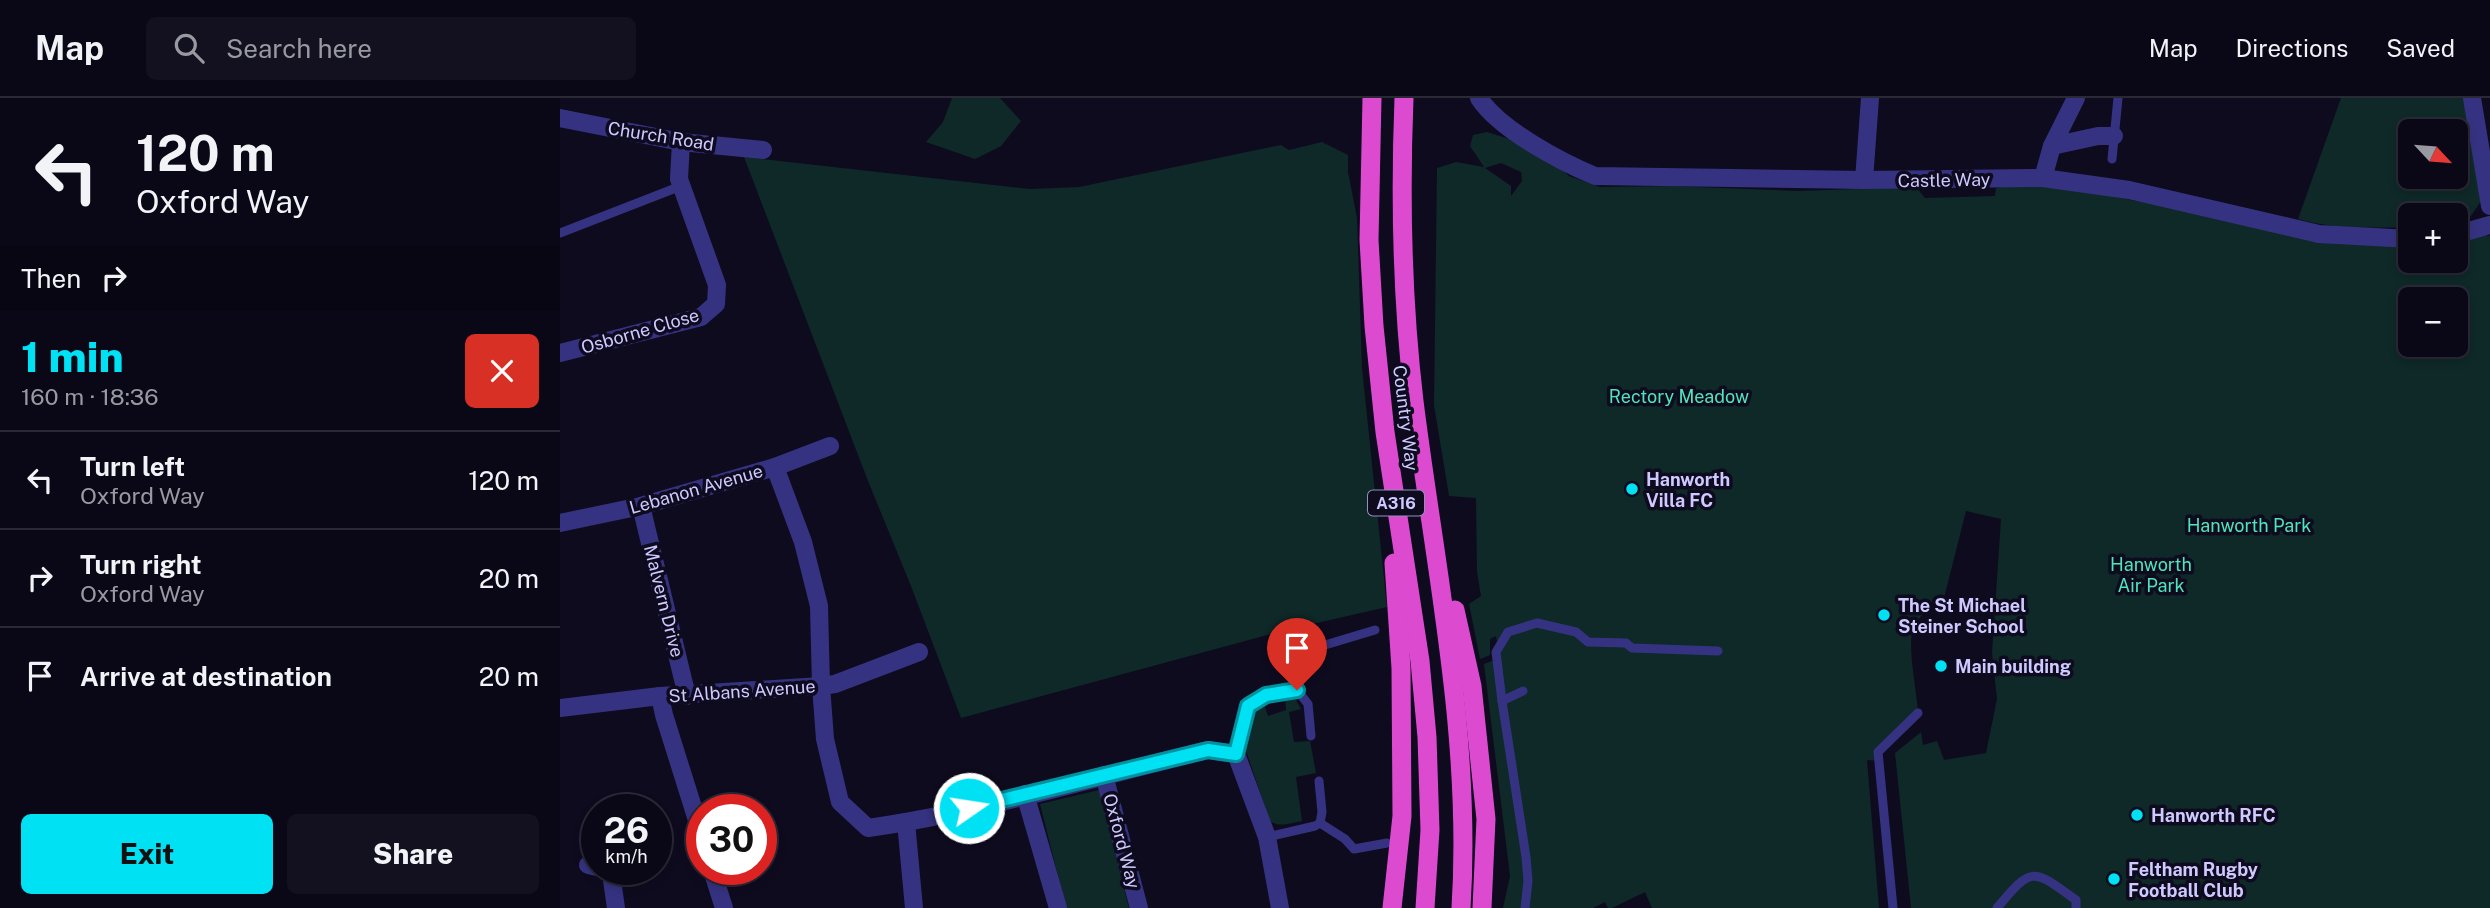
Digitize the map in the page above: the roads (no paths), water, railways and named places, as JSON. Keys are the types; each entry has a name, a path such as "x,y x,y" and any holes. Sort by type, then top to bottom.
{"highway":[{"name":"Country Way","path":"1372,98 1369,240 1374,326 1385,432 1420,661 1427,737 1430,830 1425,908"},
{"name":"Country Way","path":"1404,98 1401,206 1404,294 1414,402 1459,728 1461,908"},
{"path":"1385,432 1401,668 1402,816 1392,908"},
{"path":"1427,486 1472,686 1477,724 1486,819 1482,908"}],"street":[{"path":"1864,180 1870,98"},
{"path":"2043,178 2052,146 2076,98"},
{"path":"2472,98 2490,206"},
{"name":"Castle Way","path":"1485,106 1517,133 1576,168 1595,176 1864,180 2043,178 2129,190 2319,234 2398,239"},
{"name":"Church Road","path":"560,118 681,142 763,150"},
{"path":"2052,146 2098,136 2114,136"},
{"name":"Osborne Close","path":"560,353 701,317 716,304 717,285 681,186 681,142"},
{"path":"2468,232 2490,226"},
{"name":"Lebanon Avenue","path":"560,523 641,506 775,467 830,446"},
{"path":"775,467 803,542 819,606 821,686"},
{"name":"Malvern Drive","path":"641,506 687,696"},
{"name":"St Albans Avenue","path":"560,708 660,696 835,684 919,652"},
{"name":"Oxford Way","path":"821,686 825,739 840,802 867,828 906,822 1208,750 1236,754"},
{"path":"660,696 689,794"},
{"path":"1236,754 1267,838 1280,908"},
{"name":"Oxford Way","path":"1104,775 1139,908"},
{"path":"1026,794 1058,908"},
{"path":"906,822 914,908"},
{"path":"608,885 616,908"},
{"path":"717,885 724,908"}],"lane":[{"path":"2112,159 2118,98"},
{"path":"560,233 681,186"},
{"path":"1525,908 1528,881 1526,857 1496,652 1507,632 1537,623 1576,632 1588,642 1626,643 1632,648 1718,650"},
{"path":"1297,690 1305,652 1375,630"},
{"path":"1297,690 1308,704 1311,736"},
{"path":"1236,754 1248,706 1266,695 1297,690"},
{"path":"1503,701 1523,691"},
{"path":"1893,908 1878,752 1918,713"},
{"path":"1267,838 1320,823 1322,812 1319,781"},
{"path":"1320,823 1345,839 1354,849 1387,843"},
{"path":"1997,908 2018,882 2028,876 2042,877 2053,884 2076,900 2076,908"}],"place":[{"name":"Hanworth Villa FC","path":"1632,489"},
{"name":"The St Michael Steiner School","path":"1884,615"},
{"name":"Main building","path":"1941,666"},
{"name":"Hanworth RFC","path":"2137,815"},
{"name":"Feltham Rugby Football Club","path":"2114,879"}],"park label":[{"name":"Rectory Meadow","path":"1679,396"},
{"name":"Hanworth Park","path":"2249,525"},
{"name":"Hanworth Air Park","path":"2151,574"}]}
